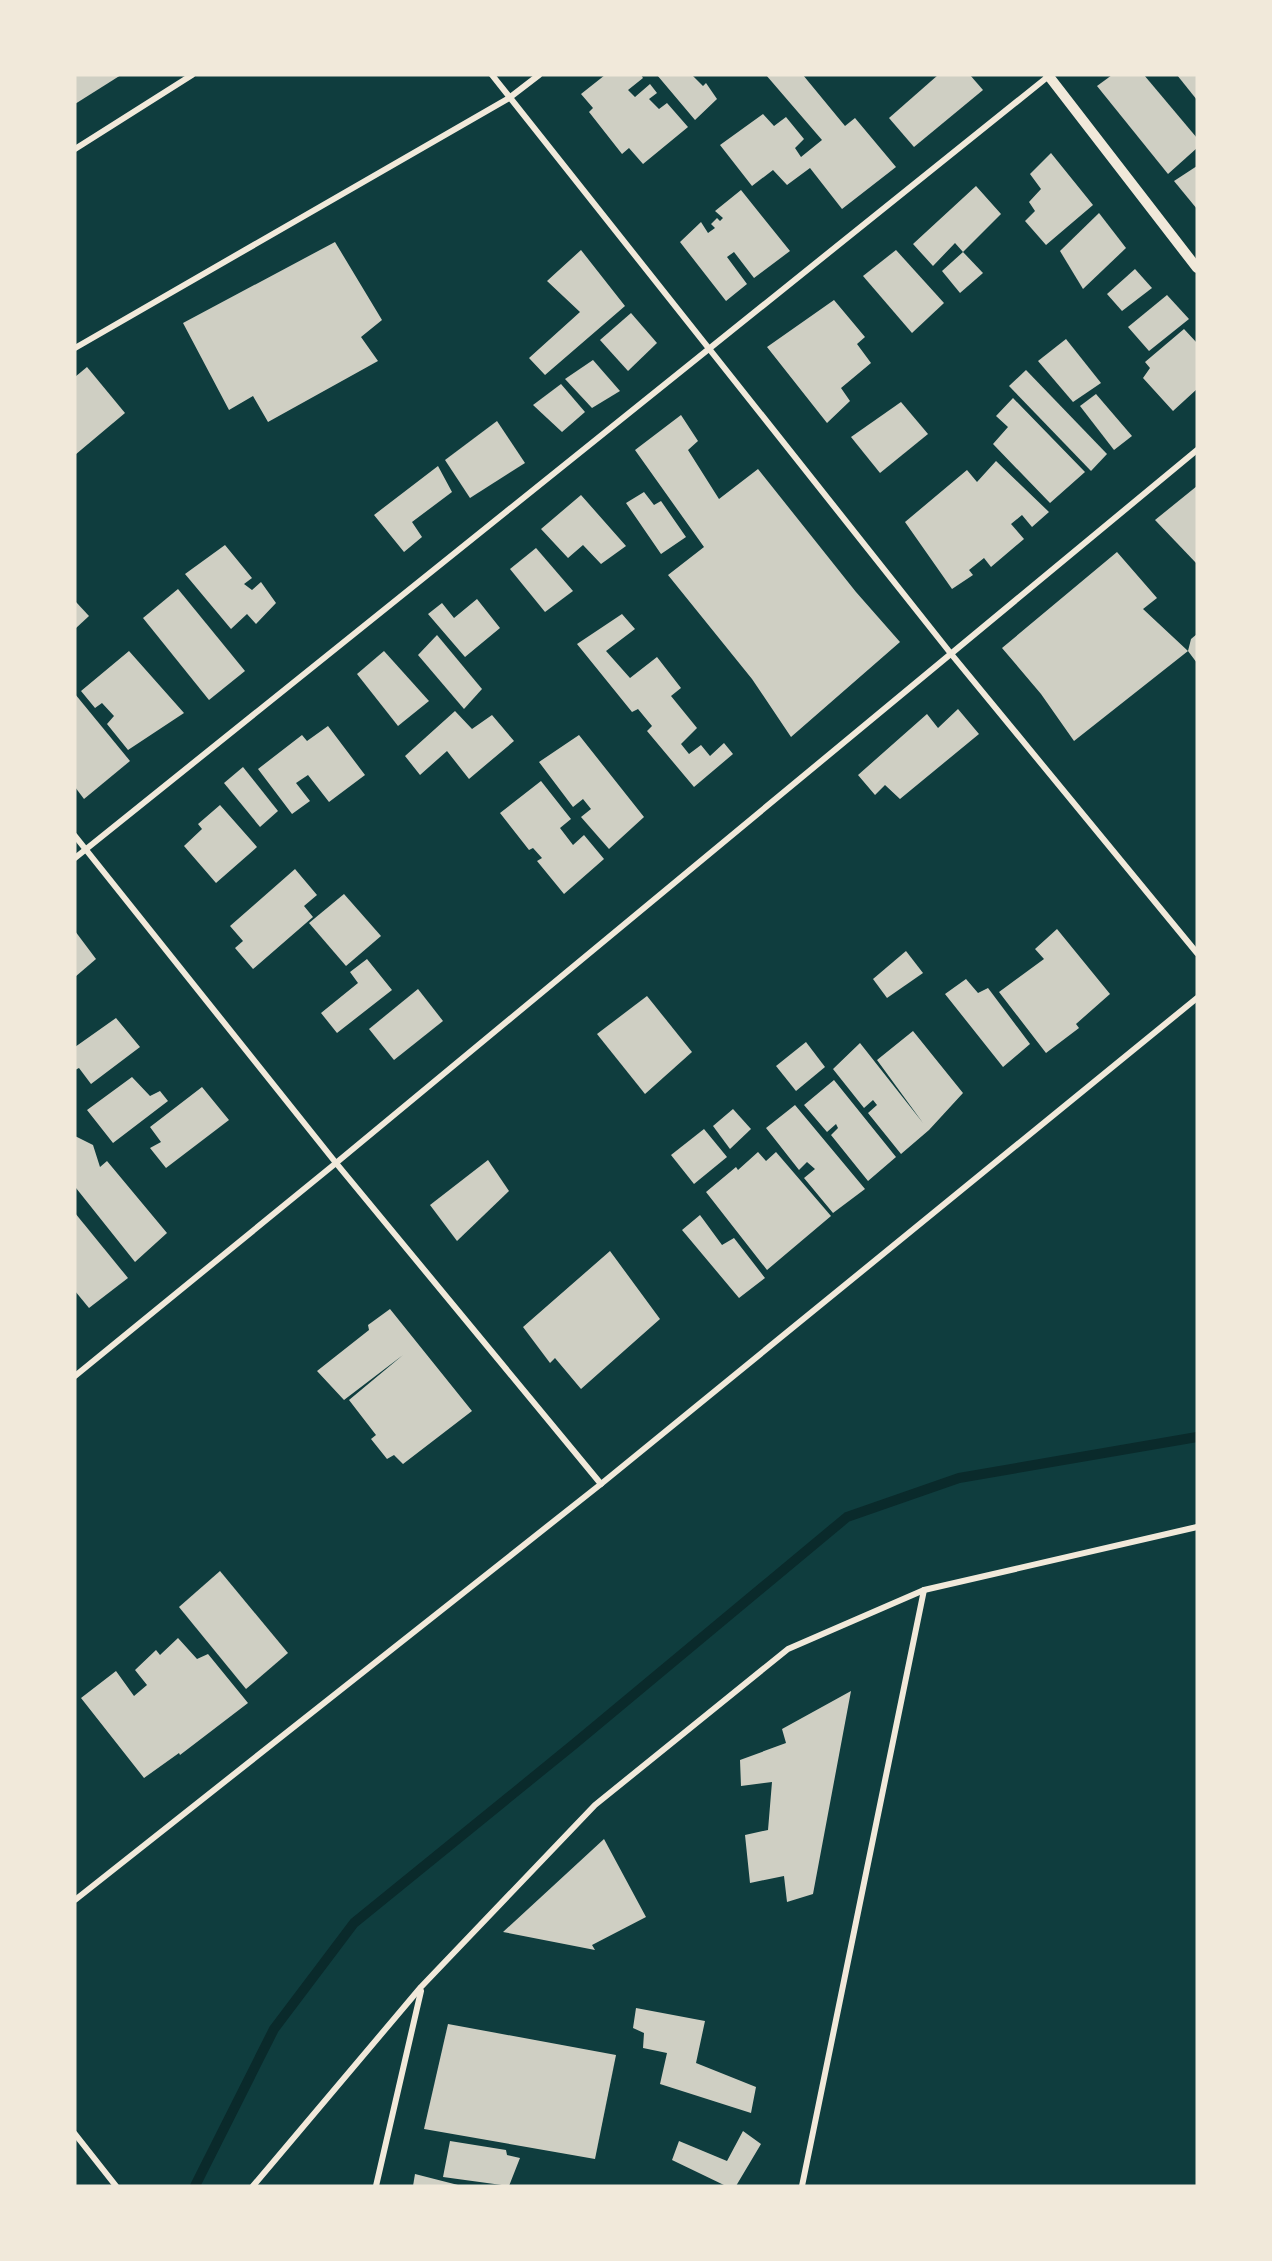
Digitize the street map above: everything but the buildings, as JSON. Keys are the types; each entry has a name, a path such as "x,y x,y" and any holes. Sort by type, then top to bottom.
{"street":[{"path":"75,149 192,75"},
{"path":"492,75 952,655 1197,953"},
{"path":"75,348 509,98 539,75"},
{"path":"75,858 1049,75 1197,268"},
{"path":"75,1376 952,655 1197,450"},
{"path":"75,836 336,1163 601,1484"},
{"path":"75,1900 601,1484 1197,998"},
{"path":"254,2186 421,1987 595,1805 788,1649 924,1590 1197,1527"},
{"path":"802,2186 924,1590"},
{"path":"376,2186 421,1987"},
{"path":"75,2134 116,2186"}],"waterway":[{"path":"195,2186 274,2029 354,1923 573,1745 847,1517 959,1478 1197,1437"}]}
